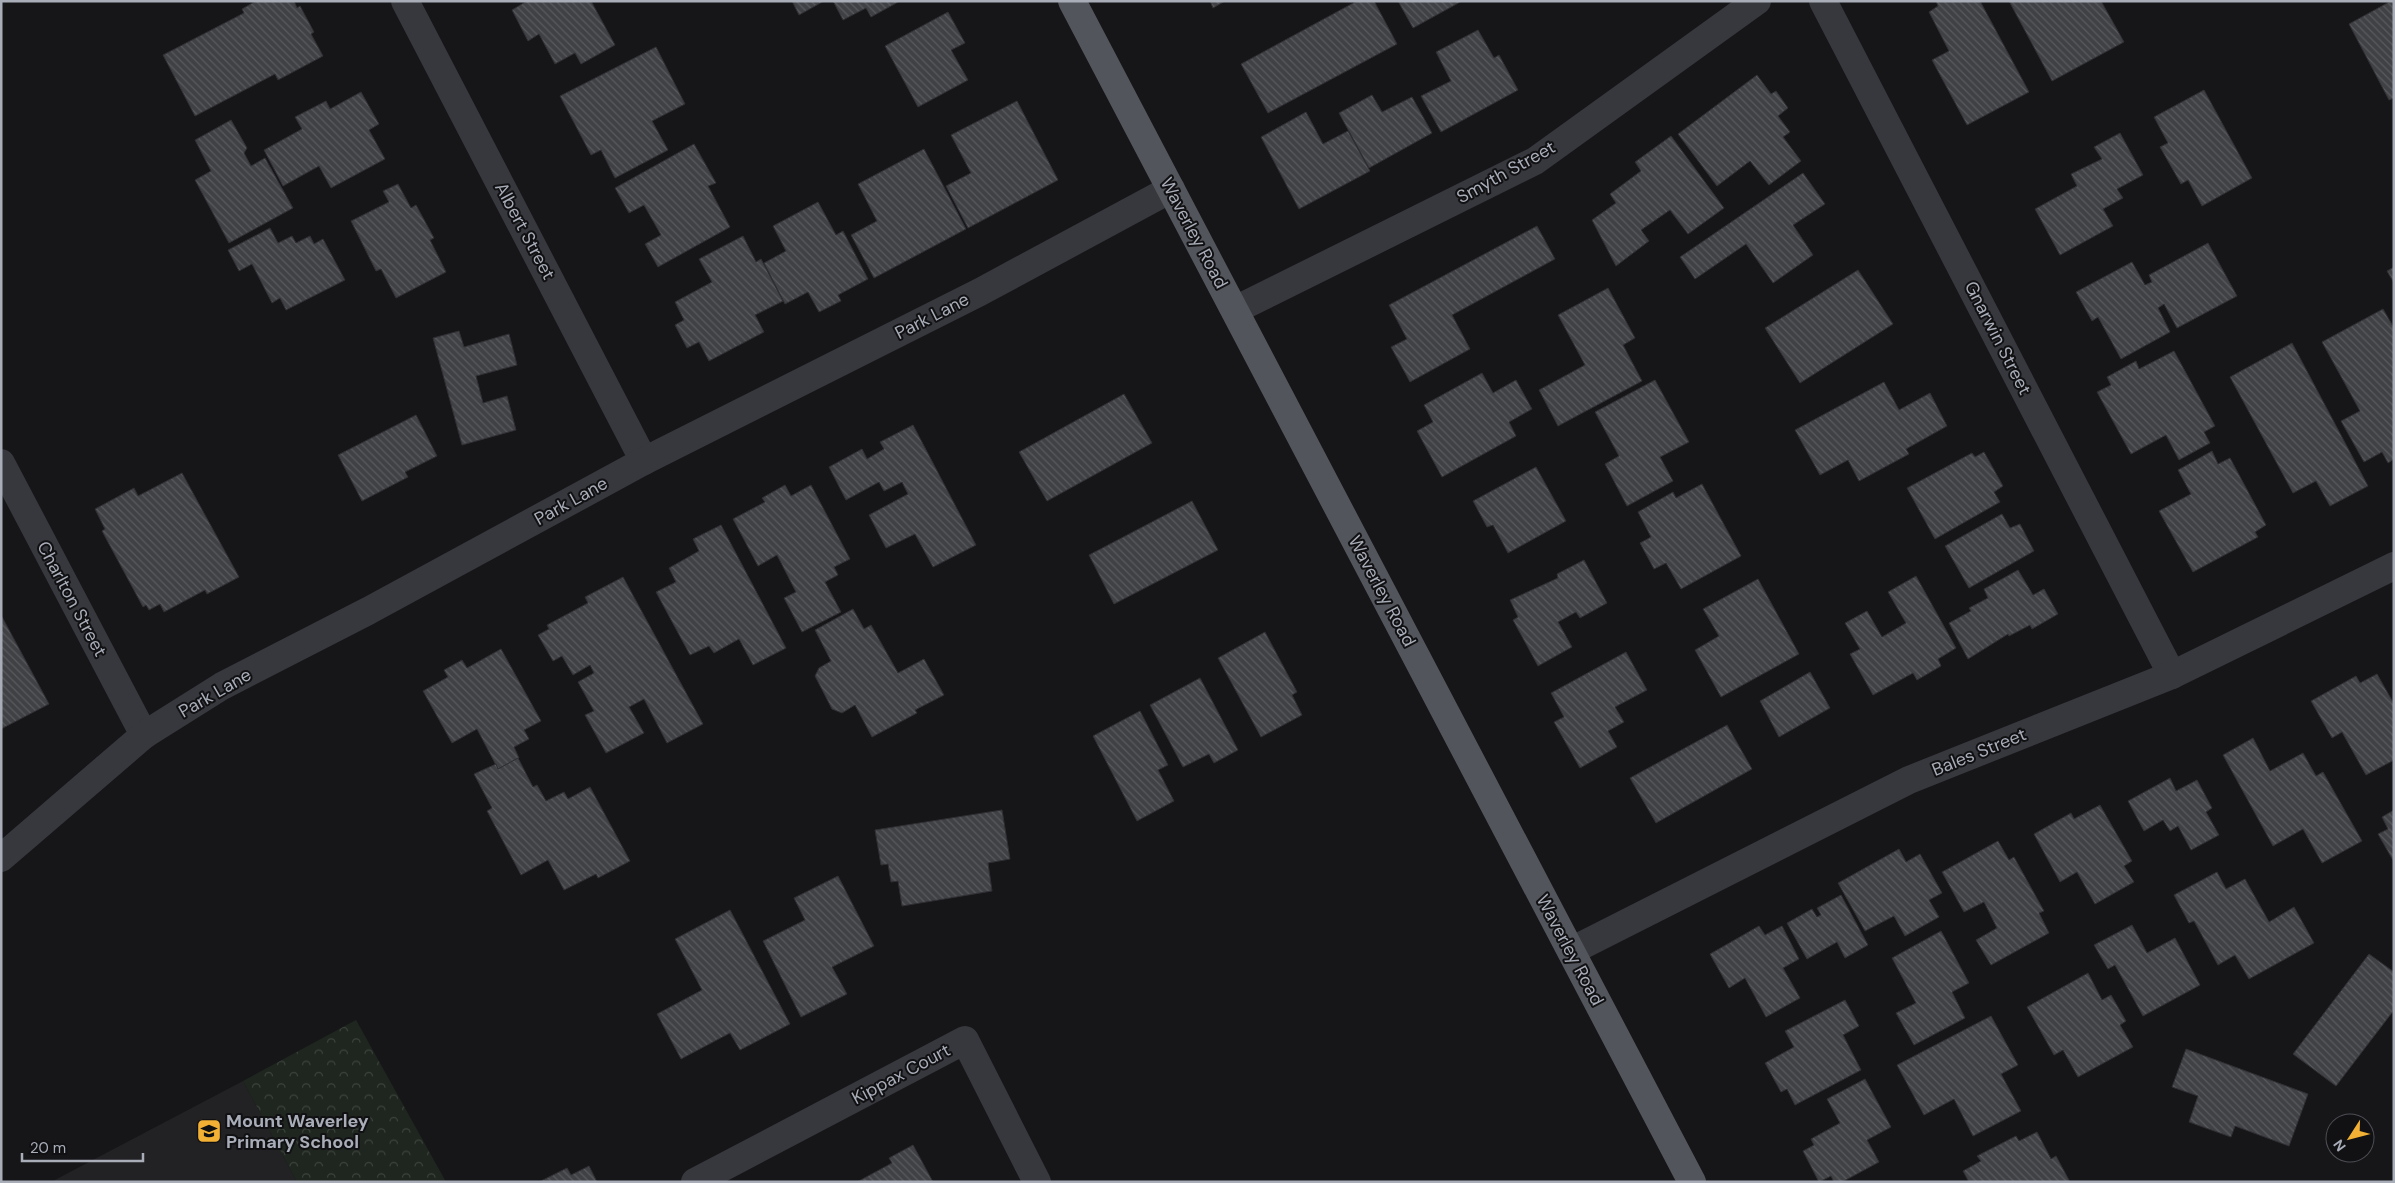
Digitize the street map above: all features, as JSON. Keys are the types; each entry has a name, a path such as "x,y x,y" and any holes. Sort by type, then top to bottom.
{"main road":[{"name":"Waverley Road","path":"1072,1 1692,1182"}],"street":[{"name":"Albert Street","path":"405,1 644,461"},
{"name":"Smyth Street","path":"1235,310 1535,161 1756,1"},
{"name":"Gnarwin Street","path":"1823,1 2172,676"},
{"name":"Park Lane","path":"1,858 144,736 222,686 368,611 644,461 980,292 1171,189"},
{"name":"Charlton Street","path":"1,463 144,736"},
{"name":"Bales Street","path":"1571,951 1909,780 2172,676 2394,566"},
{"name":"Kippax Court","path":"695,1182 965,1040 1037,1182"}],"shaded area":[{"name":"Mount Waverley Primary School","path":"243,1081 297,1182 51,1182"}],"green space":[{"path":"356,1020 446,1182 297,1182 243,1081"}],"building":[{"path":"256,1 294,1 297,8 300,6 314,32 311,34 323,56 278,80 275,74 195,116 163,55 244,13 242,9"},
{"path":"527,1 591,1 615,45 581,64 575,53 555,64 539,34 528,41 512,10"},
{"path":"792,1 824,1 799,15"},
{"path":"833,1 900,1 871,17 866,8 843,20"},
{"path":"1210,1 1225,1 1213,8"},
{"path":"1357,1 1374,1 1397,44 1268,113 1241,64"},
{"path":"1398,1 1462,1 1413,28"},
{"path":"1936,1 1980,1 2029,92 1967,125 1932,60 1949,51 1929,12 1938,6"},
{"path":"2009,1 2101,1 2124,42 2052,81"},
{"path":"2394,1 2394,98 2389,100 2349,24"},
{"path":"948,12 965,43 951,50 968,80 918,107 885,46"},
{"path":"1478,30 1494,58 1499,55 1518,90 1441,132 1421,96 1451,81 1436,52"},
{"path":"656,47 685,104 652,121 668,150 615,178 601,150 591,155 560,96"},
{"path":"1757,75 1771,94 1776,91 1788,108 1778,116 1790,132 1783,137 1801,161 1769,185 1750,161 1717,186 1678,134"},
{"path":"2204,90 2252,178 2202,206 2188,180 2181,184 2160,147 2168,143 2154,117"},
{"path":"361,92 379,124 369,130 385,159 331,188 319,166 283,186 264,150 302,129 295,117 326,101 330,109"},
{"path":"1372,95 1382,112 1412,97 1432,133 1369,168 1339,113"},
{"path":"1017,101 1058,180 968,228 946,186 971,173 951,135"},
{"path":"1306,112 1323,144 1348,131 1370,171 1299,209 1261,137"},
{"path":"231,120 247,148 244,153 251,166 265,158 293,208 229,243 195,180 211,171 195,140"},
{"path":"2120,133 2143,175 2117,189 2123,198 2103,209 2113,226 2060,255 2035,209 2077,186 2071,174 2102,159 2094,147"},
{"path":"1671,136 1724,208 1688,234 1670,210 1641,230 1649,241 1616,266 1592,220 1616,203 1610,194 1641,171 1635,162"},
{"path":"694,144 716,183 708,186 730,227 658,267 645,244 661,235 644,205 629,213 615,188"},
{"path":"924,149 966,229 874,278 851,235 877,221 858,184"},
{"path":"1803,173 1825,204 1793,225 1813,255 1773,283 1746,244 1695,279 1680,257"},
{"path":"398,184 411,208 416,205 434,238 430,240 446,272 396,298 381,269 376,271 351,221 389,202 383,191"},
{"path":"818,202 836,235 843,231 868,279 838,295 841,301 819,312 808,292 785,304 764,263 786,251 773,226"},
{"path":"1537,226 1555,259 1452,315 1470,349 1410,382 1391,347 1407,339 1389,305"},
{"path":"270,228 278,243 292,236 296,243 310,236 314,244 323,239 345,280 286,310 280,298 272,303 252,264 239,271 228,250"},
{"path":"743,236 756,262 761,259 783,301 755,315 764,332 709,361 699,342 687,348 675,325 684,320 675,302 712,282 699,259"},
{"path":"2208,243 2237,296 2177,328 2164,304 2158,308 2170,332 2121,359 2098,317 2092,321 2076,292 2132,262 2145,285 2152,282 2149,275"},
{"path":"2394,267 2394,283 2387,271"},
{"path":"1858,270 1893,324 1800,383 1765,328"},
{"path":"1608,288 1635,338 1623,345 1642,381 1558,426 1539,390 1585,365 1558,315"},
{"path":"2383,309 2394,328 2394,459 2388,463 2382,452 2364,462 2341,421 2360,411 2322,342"},
{"path":"459,331 464,347 509,334 517,365 476,376 483,403 507,396 516,430 462,445 433,338"},
{"path":"2292,343 2368,486 2330,506 2316,481 2293,493 2230,377"},
{"path":"2174,351 2215,426 2204,432 2210,443 2179,460 2166,435 2131,454 2097,392 2111,385 2107,377 2136,361 2139,369"},
{"path":"1482,373 1493,393 1516,380 1532,409 1509,422 1516,436 1442,477 1417,431 1433,422 1424,405"},
{"path":"1655,380 1689,442 1660,457 1673,481 1627,506 1605,464 1619,456 1595,412"},
{"path":"1884,382 1899,410 1930,393 1947,426 1906,449 1909,454 1859,481 1848,460 1820,475 1795,430"},
{"path":"1124,394 1152,443 1047,501 1019,452"},
{"path":"416,415 437,456 405,472 408,477 362,501 338,455"},
{"path":"913,425 976,545 933,567 915,534 886,548 869,515 908,494 902,482 884,491 879,482 846,500 829,467 862,449 867,459 884,449 880,442"},
{"path":"2212,451 2218,464 2230,458 2266,525 2255,532 2258,537 2193,572 2159,511 2191,494 2178,470"},
{"path":"1984,452 2003,486 1994,492 2000,502 1935,539 1907,488 1972,453 1975,457"},
{"path":"1536,467 1566,521 1508,553 1493,525 1487,527 1473,501"},
{"path":"182,473 239,577 207,594 205,590 164,612 160,604 149,610 146,605 143,607 102,531 105,529 95,509 134,488 138,496"},
{"path":"1702,484 1741,556 1681,589 1666,563 1654,569 1640,543 1651,537 1638,512 1673,492 1676,498"},
{"path":"785,485 791,496 811,485 850,559 834,567 838,575 825,582 841,612 802,632 784,598 796,592 777,555 758,566 733,519 765,502 762,498"},
{"path":"1192,501 1218,550 1114,604 1089,555"},
{"path":"2002,514 2010,528 2020,524 2034,551 1969,588 1945,546"},
{"path":"721,525 786,648 753,665 739,639 714,653 709,646 690,655 656,592 676,582 669,568 699,551 693,539"},
{"path":"1584,560 1607,603 1580,618 1576,612 1558,622 1572,647 1538,666 1513,620 1518,617 1510,600 1558,578 1557,574"},
{"path":"2018,570 2033,595 2044,589 2058,614 2032,629 2030,625 2009,636 2008,634 1968,659 1949,623 1971,611 1969,608 1988,598 1984,589"},
{"path":"1916,576 1956,648 1938,659 1941,666 1917,680 1913,673 1873,695 1850,654 1860,649 1845,623 1867,611 1882,637 1906,623 1888,592"},
{"path":"623,577 703,724 667,743 644,699 629,707 644,733 606,753 585,715 594,711 578,682 594,673 590,665 573,675 562,656 553,661 538,635 549,629 547,625 588,603 585,597"},
{"path":"1758,579 1799,654 1721,697 1695,650 1719,636 1703,609"},
{"path":"853,609 864,629 871,625 898,673 924,659 944,695 915,710 917,713 872,737 855,705 842,713 832,709 815,676 819,668 831,661 815,630"},
{"path":"1,615 49,704 1,729"},
{"path":"1265,632 1297,692 1292,695 1302,715 1261,737 1218,658"},
{"path":"501,649 541,721 524,730 529,739 514,747 519,758 498,769 477,729 452,743 423,691 448,677 444,670 462,660 467,668"},
{"path":"1626,652 1647,690 1615,707 1624,722 1608,731 1617,747 1580,768 1554,722 1564,717 1551,693"},
{"path":"1810,672 1830,708 1779,737 1760,701"},
{"path":"2377,674 2394,704 2394,760 2366,775 2342,732 2332,738 2311,701 2356,676 2360,683"},
{"path":"1200,678 1238,750 1214,763 1209,754 1183,767 1150,705"},
{"path":"1140,711 1168,765 1158,770 1174,801 1137,821 1093,736"},
{"path":"1727,725 1752,769 1656,823 1630,778"},
{"path":"2253,738 2270,771 2303,753 2316,776 2323,772 2362,841 2322,863 2303,829 2273,846 2223,755"},
{"path":"518,758 533,787 537,785 546,801 564,792 568,799 590,787 630,861 598,878 596,874 564,890 548,860 521,875 487,811 492,808 474,774 496,764 498,769"},
{"path":"2170,778 2176,791 2197,780 2212,808 2206,812 2219,835 2191,850 2178,826 2170,831 2163,820 2144,831 2128,801"},
{"path":"2100,805 2132,861 2124,866 2134,882 2095,904 2077,872 2060,882 2034,834 2071,813 2074,819"},
{"path":"1002,810 1010,859 988,863 992,891 902,906 898,881 891,882 888,864 881,865 875,830"},
{"path":"2394,810 2394,862 2378,834 2388,829 2382,817"},
{"path":"1998,841 2009,860 2014,857 2044,911 2039,913 2049,933 1991,965 1976,940 1997,928 1984,902 1964,912 1942,872"},
{"path":"1899,849 1906,862 1920,854 1942,893 1929,900 1939,917 1905,936 1894,916 1865,931 1838,883"},
{"path":"2217,872 2226,889 2245,879 2269,922 2294,907 2314,943 2249,979 2235,955 2218,965 2194,921 2189,923 2174,895"},
{"path":"838,876 874,946 832,967 847,994 801,1017 763,941 805,920 794,898"},
{"path":"1841,895 1868,945 1845,958 1837,942 1807,959 1787,923 1812,909 1817,917 1821,915 1817,908"},
{"path":"730,910 790,1024 740,1050 730,1033 681,1059 657,1014 702,990 675,939"},
{"path":"2132,925 2147,953 2175,938 2200,985 2143,1016 2115,965 2108,969 2094,945"},
{"path":"1759,926 1765,935 1782,926 1799,959 1783,968 1800,998 1766,1017 1745,978 1729,988 1710,954"},
{"path":"1941,931 1969,983 1952,992 1965,1018 1914,1045 1896,1013 1916,1003 1892,958"},
{"path":"2369,954 2394,972 2394,1010 2336,1086 2293,1054"},
{"path":"2088,973 2102,1000 2111,995 2126,1021 2120,1025 2133,1047 2078,1077 2063,1050 2054,1055 2027,1007"},
{"path":"1845,1000 1859,1026 1843,1035 1861,1070 1795,1105 1787,1089 1781,1092 1765,1063 1794,1047 1785,1031"},
{"path":"1991,1016 2018,1065 2001,1074 2021,1111 1973,1136 1954,1099 1924,1115 1897,1065"},
{"path":"2186,1049 2308,1094 2289,1146 2235,1126 2231,1137 2189,1122 2198,1096 2172,1087"},
{"path":"1865,1079 1891,1127 1867,1140 1879,1162 1842,1182 1834,1182 1831,1176 1819,1182 1803,1151 1814,1145 1811,1139 1840,1123 1827,1099"},
{"path":"2037,1132 2051,1159 2056,1156 2070,1182 1969,1182 1963,1171 1981,1161 1977,1156 2016,1136 2019,1141"},
{"path":"913,1145 933,1182 857,1182 892,1163 889,1158"},
{"path":"589,1166 597,1182 539,1182 567,1168 571,1175"}],"place":[{"name":"Mount Waverley Primary School","path":"209,1131"}]}
